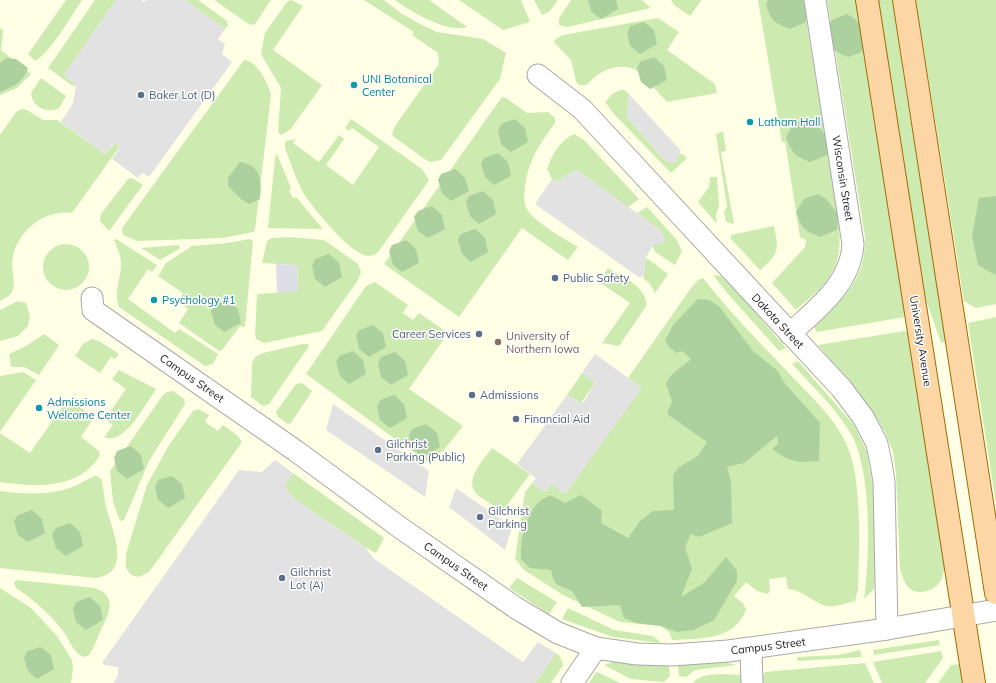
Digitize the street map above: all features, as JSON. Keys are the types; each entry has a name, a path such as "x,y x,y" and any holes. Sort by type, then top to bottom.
{"main road":[{"name":"University Avenue","path":"867,0 974,683"},
{"path":"904,0 996,593"}],"street":[{"name":"Wisconsin Street","path":"790,334 838,286 848,268 853,244 815,0"},
{"name":"Dakota Street","path":"538,75 582,109 853,402 863,417 877,444 884,482 887,629"},
{"name":"Campus Street","path":"92,298 94,310 296,451 472,578 521,612 548,627 596,648 637,654 672,655 751,649 887,629 996,610"},
{"path":"572,683 596,648"},
{"path":"751,649 752,683"}],"shaded area":[{"name":"University of Northern Iowa","path":"0,0 996,0 996,683 0,683"},
{"name":"Baker Lot (D)","path":"116,0 141,0 144,2 146,0 185,0 225,29 218,39 225,44 222,54 232,62 149,177 142,173 138,178 112,159 119,149 118,144 112,145 105,154 61,122 73,103 76,85 64,75"},
{"path":"629,94 681,151 675,163 665,161 627,117"},
{"path":"577,170 662,231 665,242 653,246 645,259 645,273 640,278 535,204 552,179 557,181"},
{"path":"276,264 297,265 298,291 277,293"},
{"path":"595,354 642,388 565,494 551,484 545,492 532,483 536,478 517,464 567,395 579,402 584,402 595,383 582,373"},
{"name":"Gilchrist Parking (Public)","path":"333,404 429,471 425,497 326,430"},
{"name":"Gilchrist Lot (A)","path":"275,460 293,473 285,485 287,491 296,500 365,547 373,558 523,662 538,642 556,653 535,683 113,683 118,676 118,667 105,665 102,663 239,470 262,472"},
{"name":"Gilchrist Parking","path":"456,488 512,527 505,550 449,507"}],"green space":[{"path":"66,0 82,0 54,42 41,57 35,61 28,54"},
{"path":"95,0 116,0 64,75 76,85 73,86 48,68"},
{"path":"185,0 198,0 227,21 228,26 225,29"},
{"path":"214,0 271,0 255,24 250,25"},
{"path":"291,0 303,6 273,50 322,85 290,130 281,135 278,132 281,88 261,54 265,33 287,2"},
{"path":"364,0 384,0 402,14 437,32 483,39 506,53 500,79 441,160 429,162 392,134 395,126 439,64 438,53 412,35 414,32"},
{"path":"395,0 429,0 467,27 450,27 440,24 419,15"},
{"path":"459,0 521,0 530,22 503,30"},
{"path":"534,0 558,0 550,11 542,15"},
{"path":"571,0 642,0 651,8 567,27 559,25 559,18"},
{"path":"588,0 616,0 618,9 601,19 591,11"},
{"path":"671,0 701,1 690,16 674,5"},
{"path":"758,0 803,0 839,224 839,253 831,274 817,291 796,310 772,283 805,247 806,240 800,237 785,142 782,142"},
{"path":"768,0 803,0 807,5 806,22 790,29 776,23 769,14 766,4"},
{"path":"827,0 856,0 905,317 817,332 814,327 851,288 857,277 862,266 865,237"},
{"path":"878,0 893,0 906,93 947,342 941,343 925,297"},
{"path":"916,0 996,0 996,304 976,308 964,301"},
{"path":"847,14 855,19 867,34 866,50 849,57 833,49 825,32 832,20"},
{"path":"658,18 679,32 667,50 715,84 717,93 667,102 637,71 627,67 614,68 602,72 587,85 579,85 576,81 571,60 554,42 563,35"},
{"path":"644,22 654,30 657,44 640,54 630,46 627,33 630,26"},
{"path":"0,28 3,30 1,50 31,74 17,88 0,95"},
{"path":"654,57 664,66 667,80 650,89 641,82 637,68 640,62"},
{"path":"6,58 16,59 28,68 21,81 0,92 0,63"},
{"path":"244,60 253,64 261,73 271,95 255,230 253,232 222,238 138,241 123,235 122,228"},
{"path":"41,78 66,96 59,108 54,110 45,110 40,108 34,102 31,93"},
{"path":"620,90 624,90 629,94 627,117 665,161 675,163 679,154 682,154 687,158 671,173 614,114 605,102 612,94"},
{"path":"502,97 506,98 527,113 548,112 555,118 555,123 540,146 529,168 524,196 526,208 539,222 578,247 568,260 522,228 459,317 384,264"},
{"path":"21,109 27,110 43,120 57,120 105,154 115,143 120,146 72,213 50,215 31,226 24,234 14,253 12,264 14,285 12,292 0,301 0,135 16,112"},
{"path":"808,118 816,124 828,138 827,155 810,162 794,153 786,137 793,124"},
{"path":"351,119 422,169 429,180 379,251 370,256 361,254 352,248 333,230 316,210 301,189 285,148 285,141 296,139 293,143 319,162 339,135 344,139 326,165 353,185 379,147 352,128 349,131 345,128"},
{"path":"515,119 525,128 528,142 511,152 501,144 498,131 501,124"},
{"path":"723,131 726,151 721,152 734,224 726,222 724,212 727,207 716,134"},
{"path":"574,134 584,140 639,199 628,207 577,170 557,181 552,179 547,169 551,159 560,144"},
{"path":"498,153 508,162 511,176 494,185 485,177 481,164 484,158"},
{"path":"277,154 291,188 289,190 293,198 296,197 323,229 268,228 275,158"},
{"path":"240,162 252,167 259,175 261,186 260,199 249,204 241,199 228,186 228,178"},
{"path":"455,169 465,178 469,191 451,201 442,193 438,180 441,174"},
{"path":"710,177 717,177 719,205 716,215 717,224 698,202 709,187"},
{"path":"132,178 143,185 109,231 100,221 101,214 128,179"},
{"path":"483,191 493,200 496,214 479,224 470,216 466,202 469,196"},
{"path":"818,194 826,199 838,214 837,230 820,237 804,228 796,212 804,199"},
{"path":"996,196 995,275 978,265 972,236 979,198"},
{"path":"432,206 442,215 445,229 428,238 418,231 414,217 418,211"},
{"path":"647,207 676,239 682,251 675,265 655,252 653,246 662,231 637,213"},
{"path":"774,226 777,241 776,251 771,260 760,270 731,239 731,235"},
{"path":"475,229 485,238 488,252 471,262 462,254 458,240 461,234"},
{"path":"290,237 324,240 358,264 361,272 358,280 322,331 264,343 256,339 255,335 257,294 298,291 297,265 262,263 267,241 272,238"},
{"path":"116,239 157,265 152,272 148,269 128,299 175,333 179,329 218,354 213,364 205,366 119,307 117,302 117,291 121,261 114,240"},
{"path":"250,239 253,241 245,327 240,326 222,350 219,351 179,323 188,309 178,301 183,293 158,276 166,263 192,246 227,243"},
{"path":"406,240 416,249 419,263 402,272 393,265 389,251 392,245"},
{"path":"66,244 79,248 85,254 89,267 85,280 79,286 66,290 53,286 47,280 43,267 47,254 53,248"},
{"path":"179,245 180,248 160,260 141,248"},
{"path":"329,254 339,263 342,277 325,287 315,279 312,266 315,259"},
{"path":"645,259 648,259 668,274 655,293 650,284 643,278"},
{"path":"608,268 638,287 645,298 647,305 619,346 602,343 630,303 599,282"},
{"path":"713,275 721,276 734,288 786,348 779,351"},
{"path":"703,278 742,324 822,408 845,441 854,468 858,502 858,589 855,601 827,606 818,603 798,591 788,589 786,577 769,579 770,591 768,594 757,591 746,582 734,596 743,603 746,610 741,620 733,627 725,633 715,636 672,640 670,633 661,626 620,622 563,595 524,570 515,559 525,492 532,483 545,492 551,484 565,494 641,387 628,378 691,288 698,280"},
{"path":"375,282 408,305 403,313 413,320 419,313 448,333 409,389 463,426 443,451 427,462 306,374 366,286"},
{"path":"698,299 709,300 719,306 753,351 778,371 783,381 820,423 819,461 799,462 784,457 772,449 778,444 777,436 744,463 727,467 731,481 732,523 699,537 691,534 685,547 692,569 681,597 704,583 726,557 737,571 737,581 714,620 694,630 677,632 661,626 636,623 624,618 620,605 582,607 572,591 555,583 551,570 530,568 521,559 521,544 524,528 530,514 539,502 550,495 565,503 581,495 602,511 601,523 628,538 640,521 653,511 674,510 673,475 679,467 698,456 707,442 667,414 672,401 666,384 668,379 691,359 682,351 677,353 669,347 665,341 673,325"},
{"path":"228,300 238,309 241,323 224,332 215,325 211,311 214,305"},
{"path":"18,301 26,303 30,316 28,326 18,336 0,341 0,310"},
{"path":"996,317 996,504 968,323"},
{"path":"373,325 383,333 386,347 369,357 359,349 356,336 359,330"},
{"path":"904,331 908,332 945,568 942,579 935,587 921,592 916,592 908,587 903,579 900,569 896,474 893,452 885,432 871,409 818,345"},
{"path":"44,334 59,345 39,375 24,367 11,367 9,354 26,346"},
{"path":"92,339 99,341 119,354 115,359 111,357 100,373 75,356 83,344"},
{"path":"308,344 309,346 269,404 263,406 251,397 252,363 255,357 263,353"},
{"path":"353,351 363,360 366,374 349,384 340,376 336,362 339,356"},
{"path":"395,352 405,361 408,375 391,385 381,377 378,364 381,357"},
{"path":"798,361 854,425 867,452 873,488 876,570 874,589 864,599 867,561 868,514 863,469 858,450 845,424 792,364"},
{"path":"119,370 156,389 127,430 119,436 112,438 104,437 113,425 105,419 126,389 112,379"},
{"path":"23,372 36,380 0,432 0,376"},
{"path":"582,373 595,383 581,403 567,395"},
{"path":"302,383 312,391 291,423 288,424 278,417 276,412 296,384"},
{"path":"173,391 184,399 185,404 149,461 124,520 120,521 113,502 110,471 163,395 167,392"},
{"path":"394,395 404,404 407,418 390,428 380,420 377,407 380,400"},
{"path":"68,399 94,417 81,437 99,451 100,455 91,466 81,475 55,484 27,485 0,482 0,433 30,453"},
{"path":"198,409 209,415 205,422 218,431 223,425 238,436 242,442 149,572 139,577 131,575 126,568 126,554 147,485 169,445 193,411"},
{"path":"426,424 437,433 440,447 423,457 413,449 409,435 412,429"},
{"path":"131,446 141,455 144,469 127,479 117,471 114,458 117,451"},
{"path":"492,448 530,474 505,508 497,507 490,503 475,492 473,486 472,481 477,468"},
{"path":"293,473 384,538 376,553 296,500 287,491 285,485"},
{"path":"94,476 101,479 106,507 115,538 117,559 114,568 107,574 96,578 0,568 0,491 49,493 68,489"},
{"path":"172,476 182,484 185,498 168,508 158,500 155,487 158,480"},
{"path":"32,510 42,519 45,533 28,542 18,535 14,521 18,515"},
{"path":"70,523 80,532 83,546 66,556 56,548 52,534 56,528"},
{"path":"517,578 557,602 549,614 509,588"},
{"path":"17,580 95,588 107,596 110,607 106,620 89,655 85,657 81,656 72,647 63,631 53,619 35,602 16,588 14,582"},
{"path":"0,588 31,608 57,636 72,660 73,668 71,683 0,683"},
{"path":"90,597 100,606 103,620 86,630 76,622 73,609 76,602"},
{"path":"568,608 614,630 653,636 661,643 613,637 562,619"},
{"path":"939,640 940,645 874,655 873,650"},
{"path":"41,647 51,655 54,669 37,679 28,671 24,658 27,651"},
{"path":"860,650 862,657 798,661 797,657 838,655"},
{"path":"941,651 943,658 925,683 882,683 873,662"},
{"path":"556,653 560,656 563,665 551,683 535,683"},
{"path":"617,661 669,666 670,676 664,682 631,679 604,665"},
{"path":"724,662 737,665 695,670 686,677 679,676 678,665"},
{"path":"865,663 874,683 762,683 765,672"},
{"path":"960,664 963,683 938,683 951,665"},
{"path":"596,672 599,673 620,683 589,683"},
{"path":"708,675 741,675 741,683 693,683 697,679"}],"place":[{"name":"UNI Botanical Center","path":"354,85"},
{"name":"Baker Lot (D)","path":"141,95"},
{"name":"Latham Hall","path":"750,122"},
{"name":"Public Safety","path":"555,278"},
{"name":"Psychology #1","path":"154,300"},
{"name":"Career Services","path":"479,334"},
{"name":"University of Northern Iowa","path":"498,342"},
{"name":"Admissions","path":"472,395"},
{"name":"Admissions Welcome Center","path":"39,408"},
{"name":"Financial Aid","path":"516,419"},
{"name":"Gilchrist Parking (Public)","path":"378,450"},
{"name":"Gilchrist Parking","path":"480,517"},
{"name":"Gilchrist Lot (A)","path":"282,578"}]}
